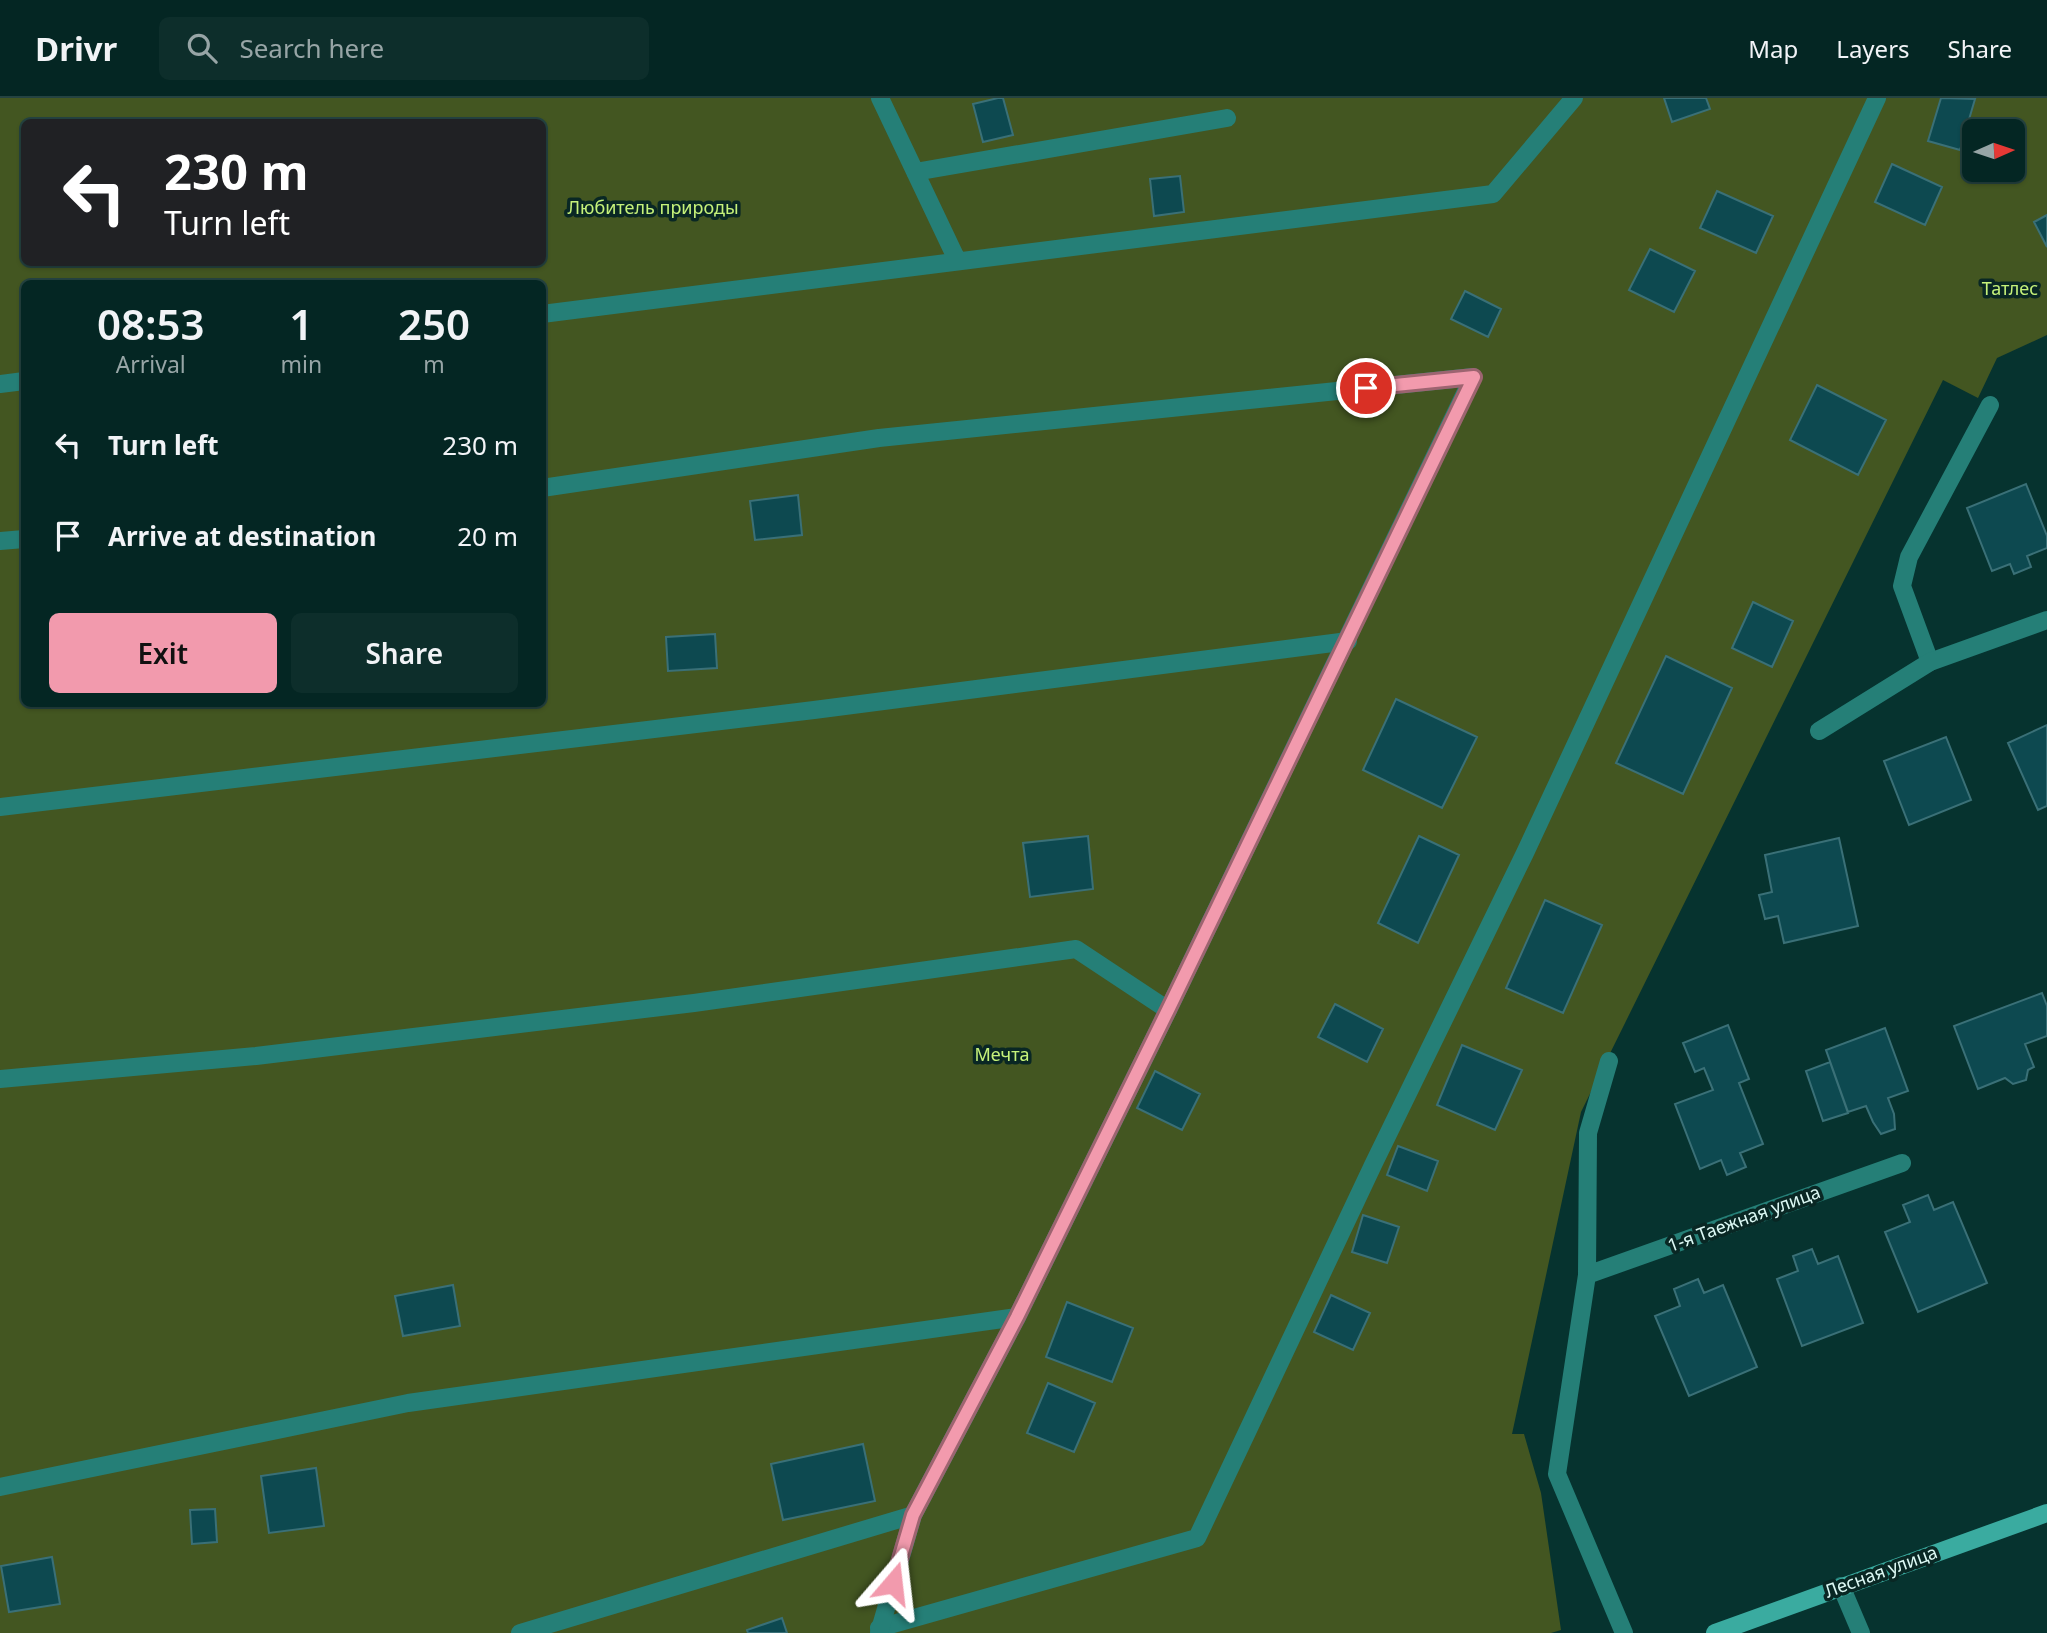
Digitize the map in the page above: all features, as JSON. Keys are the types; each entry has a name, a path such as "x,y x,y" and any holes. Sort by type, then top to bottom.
{"street":[{"path":"880,98 957,260"},
{"path":"546,313 1493,194 1574,98"},
{"path":"879,1630 1197,1538 1379,1152 1525,853 1877,98"},
{"path":"915,172 1227,118"},
{"path":"546,487 879,438 1474,377 1017,1317 913,1515 879,1630"},
{"path":"0,384 21,381"},
{"path":"1930,662 1902,586 1909,557 1990,405"},
{"path":"0,541 21,539"},
{"path":"1819,731 1930,662 2047,620"},
{"path":"0,807 814,710 1348,640"},
{"path":"0,1079 256,1056 680,1005 1076,949 1168,1010"},
{"path":"1609,1060 1588,1133 1587,1275 1557,1474 1624,1633"},
{"name":"1-я Таежная улица","path":"1587,1275 1902,1163"},
{"path":"0,1487 408,1403 1017,1317"},
{"name":"Лесная улица","path":"1715,1633 2047,1513"},
{"path":"520,1633 913,1515"},
{"path":"1841,1586 1861,1633"}],"green space":[{"name":"Мечта","path":"0,98 2047,98 2047,335 1997,358 1978,398 1943,380 1581,1112 1512,1434 1524,1434 1541,1493 1561,1630 1551,1633 0,1633"}],"building":[{"path":"1003,98 1013,135 983,142 973,104"},
{"path":"1664,98 1706,98 1710,109 1672,122"},
{"path":"1941,98 1975,99 1969,119 1962,119 1960,150 1928,141"},
{"path":"1892,164 1942,187 1925,225 1875,202"},
{"path":"1180,176 1184,212 1154,216 1150,179"},
{"path":"1717,191 1773,216 1756,253 1700,228"},
{"path":"2047,215 2047,247 2034,222"},
{"path":"1650,249 1695,271 1674,312 1629,290"},
{"path":"1465,291 1501,309 1488,337 1451,319"},
{"path":"1817,385 1886,420 1858,475 1790,440"},
{"path":"2026,484 2047,536 2047,548 2027,556 2031,567 2014,574 2010,564 1992,571 1967,508"},
{"path":"798,495 802,535 755,540 750,501"},
{"path":"1753,602 1793,621 1772,667 1732,648"},
{"path":"715,634 717,668 668,671 666,637"},
{"path":"1666,656 1732,688 1683,794 1616,763"},
{"path":"1396,699 1477,737 1442,808 1363,770"},
{"path":"2047,725 2047,806 2038,810 2008,743"},
{"path":"1946,737 1971,800 1909,825 1884,761"},
{"path":"1088,836 1093,889 1030,897 1023,843"},
{"path":"1419,836 1459,855 1418,943 1378,923"},
{"path":"1839,838 1858,926 1784,943 1778,916 1765,919 1759,895 1772,892 1765,855"},
{"path":"1545,900 1602,925 1563,1013 1506,988"},
{"path":"2042,993 2047,1006 2047,1036 2025,1044 2034,1067 2028,1070 2026,1080 2013,1084 2005,1078 1978,1089 1954,1026"},
{"path":"1335,1004 1383,1029 1367,1062 1318,1037"},
{"path":"1728,1025 1749,1079 1739,1083 1763,1144 1740,1153 1746,1167 1727,1175 1721,1160 1700,1169 1675,1104 1713,1090 1704,1068 1695,1072 1683,1043"},
{"path":"1885,1028 1908,1091 1888,1098 1894,1114 1895,1129 1881,1134 1866,1106 1848,1112 1826,1050"},
{"path":"1462,1045 1522,1070 1495,1130 1437,1105"},
{"path":"1830,1062 1848,1113 1823,1121 1806,1071"},
{"path":"1155,1071 1200,1094 1182,1130 1137,1108"},
{"path":"1398,1146 1438,1161 1427,1191 1387,1175"},
{"path":"1928,1195 1934,1210 1953,1202 1987,1283 1918,1312 1885,1232 1910,1222 1903,1205"},
{"path":"1363,1215 1399,1227 1387,1263 1352,1252"},
{"path":"1812,1249 1818,1264 1838,1256 1863,1323 1802,1346 1777,1279 1798,1271 1793,1256"},
{"path":"1698,1279 1704,1293 1723,1285 1757,1367 1689,1396 1655,1316 1680,1306 1674,1289"},
{"path":"453,1285 460,1326 403,1336 395,1296"},
{"path":"1331,1295 1370,1313 1353,1350 1314,1332"},
{"path":"1067,1302 1133,1328 1112,1382 1046,1357"},
{"path":"1048,1383 1095,1403 1074,1452 1027,1433"},
{"path":"863,1444 875,1501 783,1520 771,1464"},
{"path":"316,1468 324,1526 269,1533 261,1476"},
{"path":"215,1509 217,1542 192,1544 190,1510"},
{"path":"52,1557 60,1604 9,1612 1,1566"},
{"path":"782,1618 787,1633 748,1633 747,1630"}],"route":[{"path":"893,1583 913,1515 1017,1317 1474,377 1366,388"}],"park label":[{"name":"Любитель природы","path":"653,208"},
{"name":"Татлес","path":"2010,289"}]}
